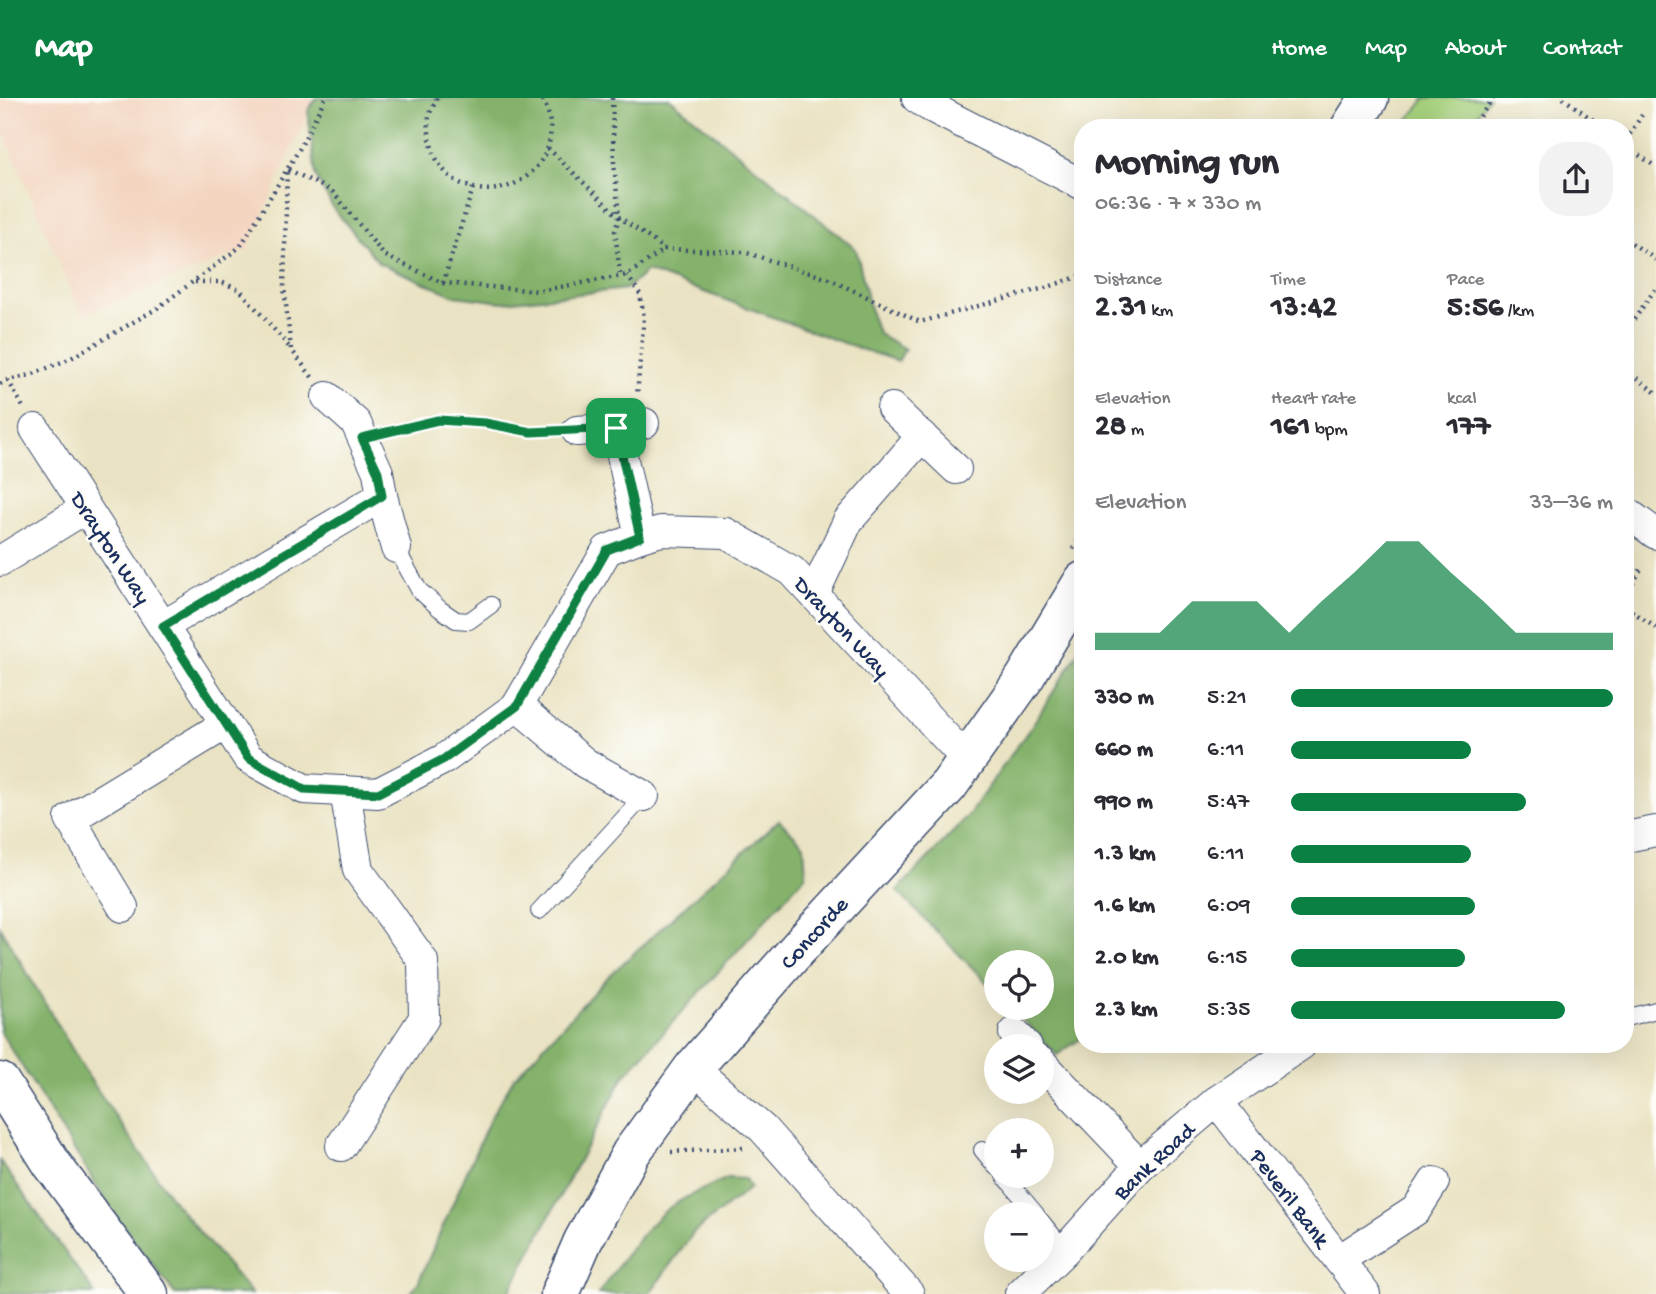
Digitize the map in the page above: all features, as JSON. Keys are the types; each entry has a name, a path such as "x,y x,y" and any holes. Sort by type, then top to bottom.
{"street":[{"path":"917,98 1074,180"},
{"path":"1356,119 1369,98"},
{"path":"327,397 356,423 378,472 396,548"},
{"path":"892,408 956,469"},
{"path":"577,431 632,425 640,537"},
{"name":"Drayton Way","path":"35,429 248,758 304,789 378,793 444,759 517,706 607,550 661,531 726,533 792,571 967,761"},
{"path":"814,594 848,521 922,436"},
{"path":"163,626 382,496"},
{"path":"0,561 86,508"},
{"path":"1634,518 1656,534"},
{"name":"Concorde","path":"561,1294 583,1241 631,1153 693,1068 802,944 949,785 1024,679 1074,596"},
{"path":"517,706 585,763 644,796"},
{"path":"124,907 70,819 226,724"},
{"path":"341,1146 424,1018 424,961 358,870 345,791"},
{"path":"1634,835 1656,831"},
{"name":"Bank Road","path":"1020,1294 1065,1250 1140,1166 1217,1101 1289,1053"},
{"path":"693,1068 763,1129 909,1294"},
{"path":"1054,1076 1140,1166"},
{"path":"0,1082 52,1164 149,1294"},
{"name":"Peveril Bank","path":"1217,1101 1365,1294"},
{"path":"1339,1260 1416,1210 1434,1182"}],"lane":[{"path":"396,548 419,590 456,620 469,621 491,605"},
{"path":"540,911 644,796"},
{"path":"1634,1016 1656,1010"},
{"path":"1013,1188 1026,1202"},
{"path":"1054,1237 1065,1250"}],"path":[{"path":"0,384 31,375 71,358 156,309 240,247 300,148 325,98"},
{"path":"437,98 430,113 428,132 432,150 442,167 456,180 473,188 492,190 510,187 526,178 539,165 548,148 551,129 548,109 542,98"},
{"path":"612,98 619,217 614,231 620,275"},
{"path":"1478,119 1493,98"},
{"path":"1563,98 1592,119"},
{"path":"1634,127 1642,115"},
{"path":"548,148 619,217 665,248 744,252 830,279 920,322 1074,278"},
{"path":"1634,152 1656,167"},
{"path":"288,169 332,191 384,255 443,283 538,291 626,275 665,248"},
{"path":"288,169 284,287 291,349"},
{"path":"443,283 473,188"},
{"path":"1634,245 1656,260"},
{"path":"626,275 640,294 645,317 632,425"},
{"path":"193,282 220,282 240,290 291,349 327,397"},
{"path":"1634,320 1656,288"},
{"path":"1634,375 1656,393"},
{"path":"362,438 438,420 485,423 531,432 577,431"},
{"path":"1634,582 1642,567"},
{"path":"1634,613 1656,628"},
{"path":"667,1152 755,1147"}],"shaded area":[{"path":"0,98 316,98 248,249 82,315 0,126"}],"green space":[{"path":"316,98 669,98 856,249 873,321 879,334 905,349 898,361 647,271 626,289 503,302 455,296 379,263 333,208 316,177 308,111"},
{"path":"1426,98 1489,98 1474,119 1409,119"},
{"path":"1074,659 1074,1043 1057,1055 1054,1052 1054,1034 1036,1034 1023,1020 1054,1020 1054,950 984,950 984,980 897,891 967,817 1033,724"},
{"path":"779,820 804,845 806,875 624,1076 508,1294 410,1294 419,1281 490,1119 514,1078 608,977"},
{"path":"0,927 88,1076 174,1202 252,1294 175,1294 111,1209 0,1031"},
{"path":"0,1161 95,1294 0,1294"},
{"path":"728,1178 745,1179 750,1188 694,1232 649,1294 598,1294 632,1246 662,1214 686,1197"}],"route":[{"path":"438,420 485,423 531,432 616,428 640,537 607,550 517,706 444,759 378,793 304,789 248,758 163,626 382,496 378,472 362,438 438,420"}]}
